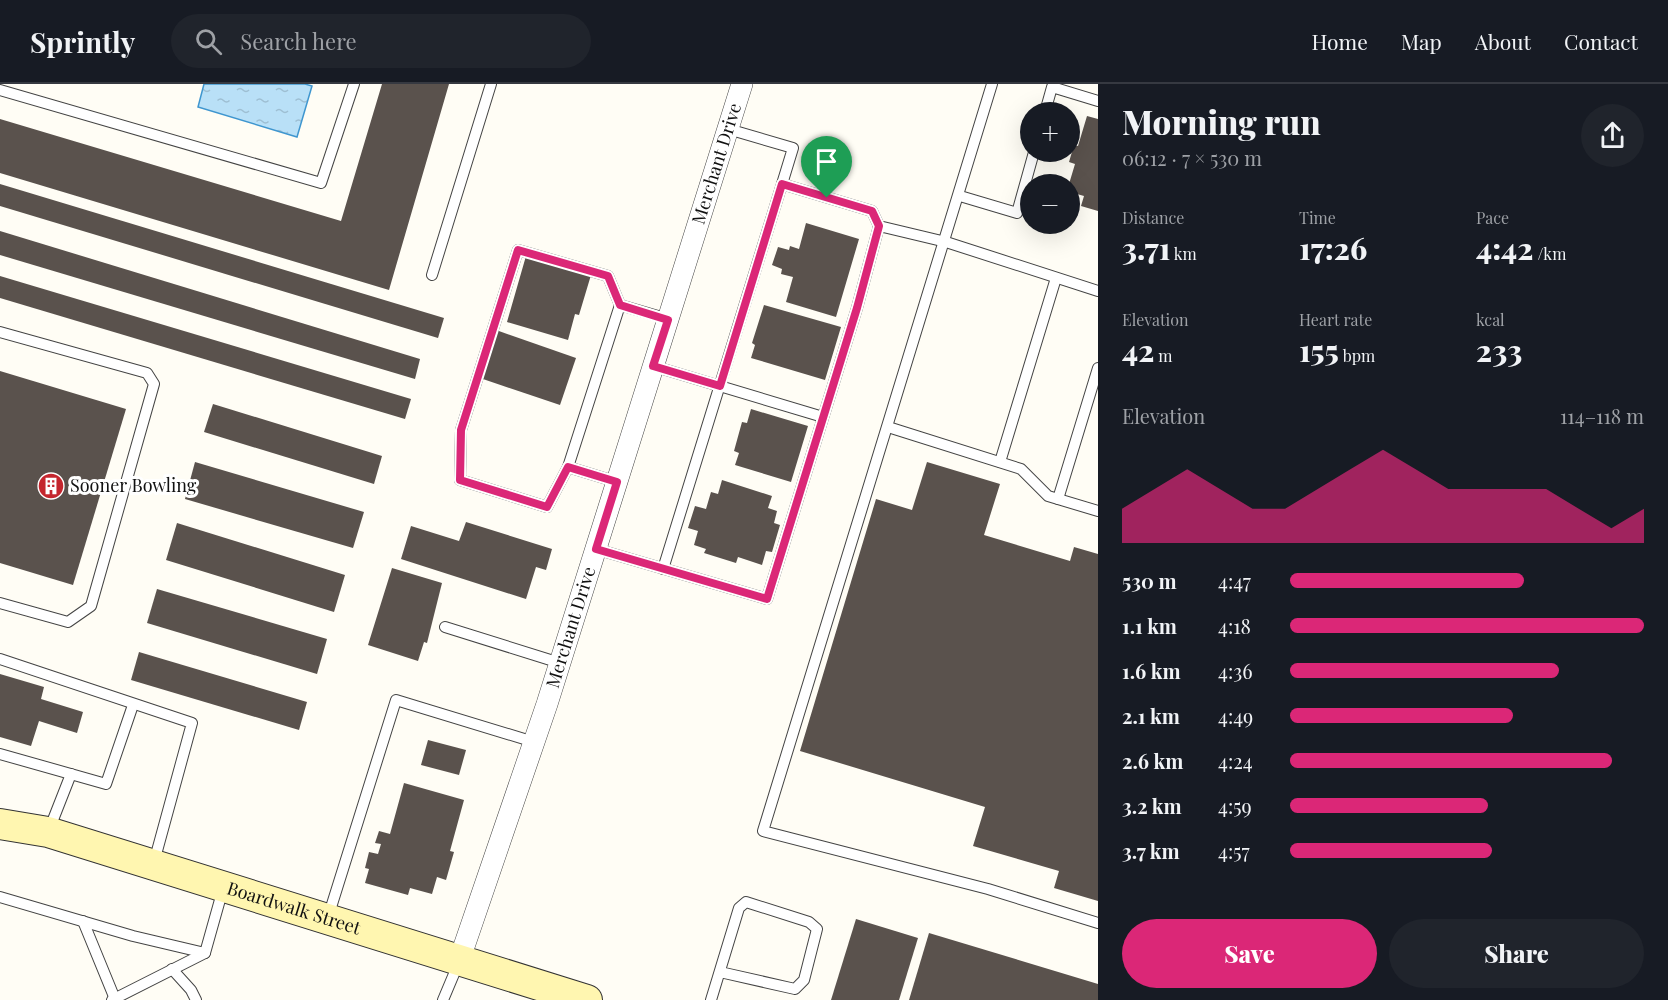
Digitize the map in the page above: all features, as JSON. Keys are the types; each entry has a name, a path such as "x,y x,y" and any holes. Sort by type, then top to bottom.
{"street":[{"name":"Merchant Drive","path":"459,961 560,663 742,84"},
{"name":"Boardwalk Street","path":"0,824 48,832 587,1000"}],"lane":[{"path":"0,90 321,183 354,84"},
{"path":"432,275 491,84"},
{"path":"992,84 946,242 763,831 988,889 1098,923"},
{"path":"1048,102 1052,87 1098,101"},
{"path":"663,569 793,148 728,129"},
{"path":"960,196 1017,213 1031,162"},
{"path":"596,549 767,599 879,226 872,211 782,184"},
{"path":"879,226 946,242 1098,291"},
{"path":"518,250 608,276 620,305 568,467 547,507 460,480 461,430 518,250"},
{"path":"1000,462 1056,278"},
{"path":"620,305 668,320"},
{"path":"0,332 147,373 154,384 91,606 68,622 0,603"},
{"path":"653,366 823,417"},
{"path":"1058,499 1098,368"},
{"path":"888,427 1021,469 1048,496 1098,511"},
{"path":"568,467 617,482"},
{"path":"445,627 560,663"},
{"path":"0,659 192,723 153,865"},
{"path":"327,920 396,700 534,742"},
{"path":"0,754 106,784 133,705"},
{"path":"48,832 71,774"},
{"path":"83,921 113,1000 205,953 224,887"},
{"path":"0,897 205,953"},
{"path":"711,1000 739,908 746,902 809,922 817,929 804,980 795,989 720,972"},
{"path":"443,1000 459,961"},
{"path":"172,969 191,990 196,1000"}],"water":[{"path":"204,84 305,84 312,86 297,137 198,107"}],"building":[{"path":"382,84 449,84 389,290 0,173 0,119 341,221"},
{"path":"1087,116 1098,119 1098,211 1081,206 1084,196 1080,195 1080,174 1072,174 1075,164 1069,162 1080,162 1080,139"},
{"path":"0,184 444,318 438,338 0,206"},
{"path":"806,223 859,239 836,317 786,302 793,277 781,274 782,269 772,265 778,247 789,250 790,246 799,249"},
{"path":"0,231 420,359 415,379 0,255"},
{"path":"526,256 591,275 579,315 575,314 568,340 507,322"},
{"path":"0,276 411,399 405,419 0,298"},
{"path":"764,305 841,327 825,380 751,358 755,345 752,343"},
{"path":"496,330 576,358 560,405 480,378"},
{"name":"Sooner Bowling","path":"0,371 126,409 73,585 0,563"},
{"path":"213,404 382,456 374,484 204,432"},
{"path":"751,409 808,426 791,482 735,465 739,453 734,451 742,422 747,423"},
{"path":"195,462 364,512 353,548 185,499"},
{"path":"927,462 1000,484 984,535 1070,561 1074,547 1098,554 1098,901 1054,888 1059,871 973,846 985,807 800,751 876,499 912,510"},
{"path":"722,480 772,496 768,508 777,511 774,523 780,525 772,552 766,551 762,565 738,557 736,563 704,553 706,549 694,545 698,531 688,528 695,506 706,509 711,492 718,494"},
{"path":"466,522 552,549 546,570 536,567 526,599 401,559 411,526 459,541"},
{"path":"177,523 345,575 334,612 166,560"},
{"path":"392,568 442,583 427,643 424,642 418,661 368,645"},
{"path":"157,589 327,639 317,674 147,623"},
{"path":"139,652 307,702 299,730 131,680"},
{"path":"0,674 44,687 41,699 83,712 77,733 39,721 31,746 0,737"},
{"path":"428,740 466,750 459,775 421,765"},
{"path":"404,783 464,800 450,851 454,852 446,880 437,877 432,894 410,888 408,895 365,883 369,869 365,868 369,852 378,854 381,844 375,843 379,831 390,834"},
{"path":"856,919 918,938 899,1000 831,1000"},
{"path":"929,933 1098,984 1098,1000 909,1000"}],"place":[{"name":"Sooner Bowling","path":"51,486"}],"route":[{"path":"782,184 827,198 872,211 879,226 857,308 767,599 596,549 617,482 568,467 547,507 460,480 461,430 518,250 608,276 620,305 668,320 653,366 720,386 782,184"}]}
